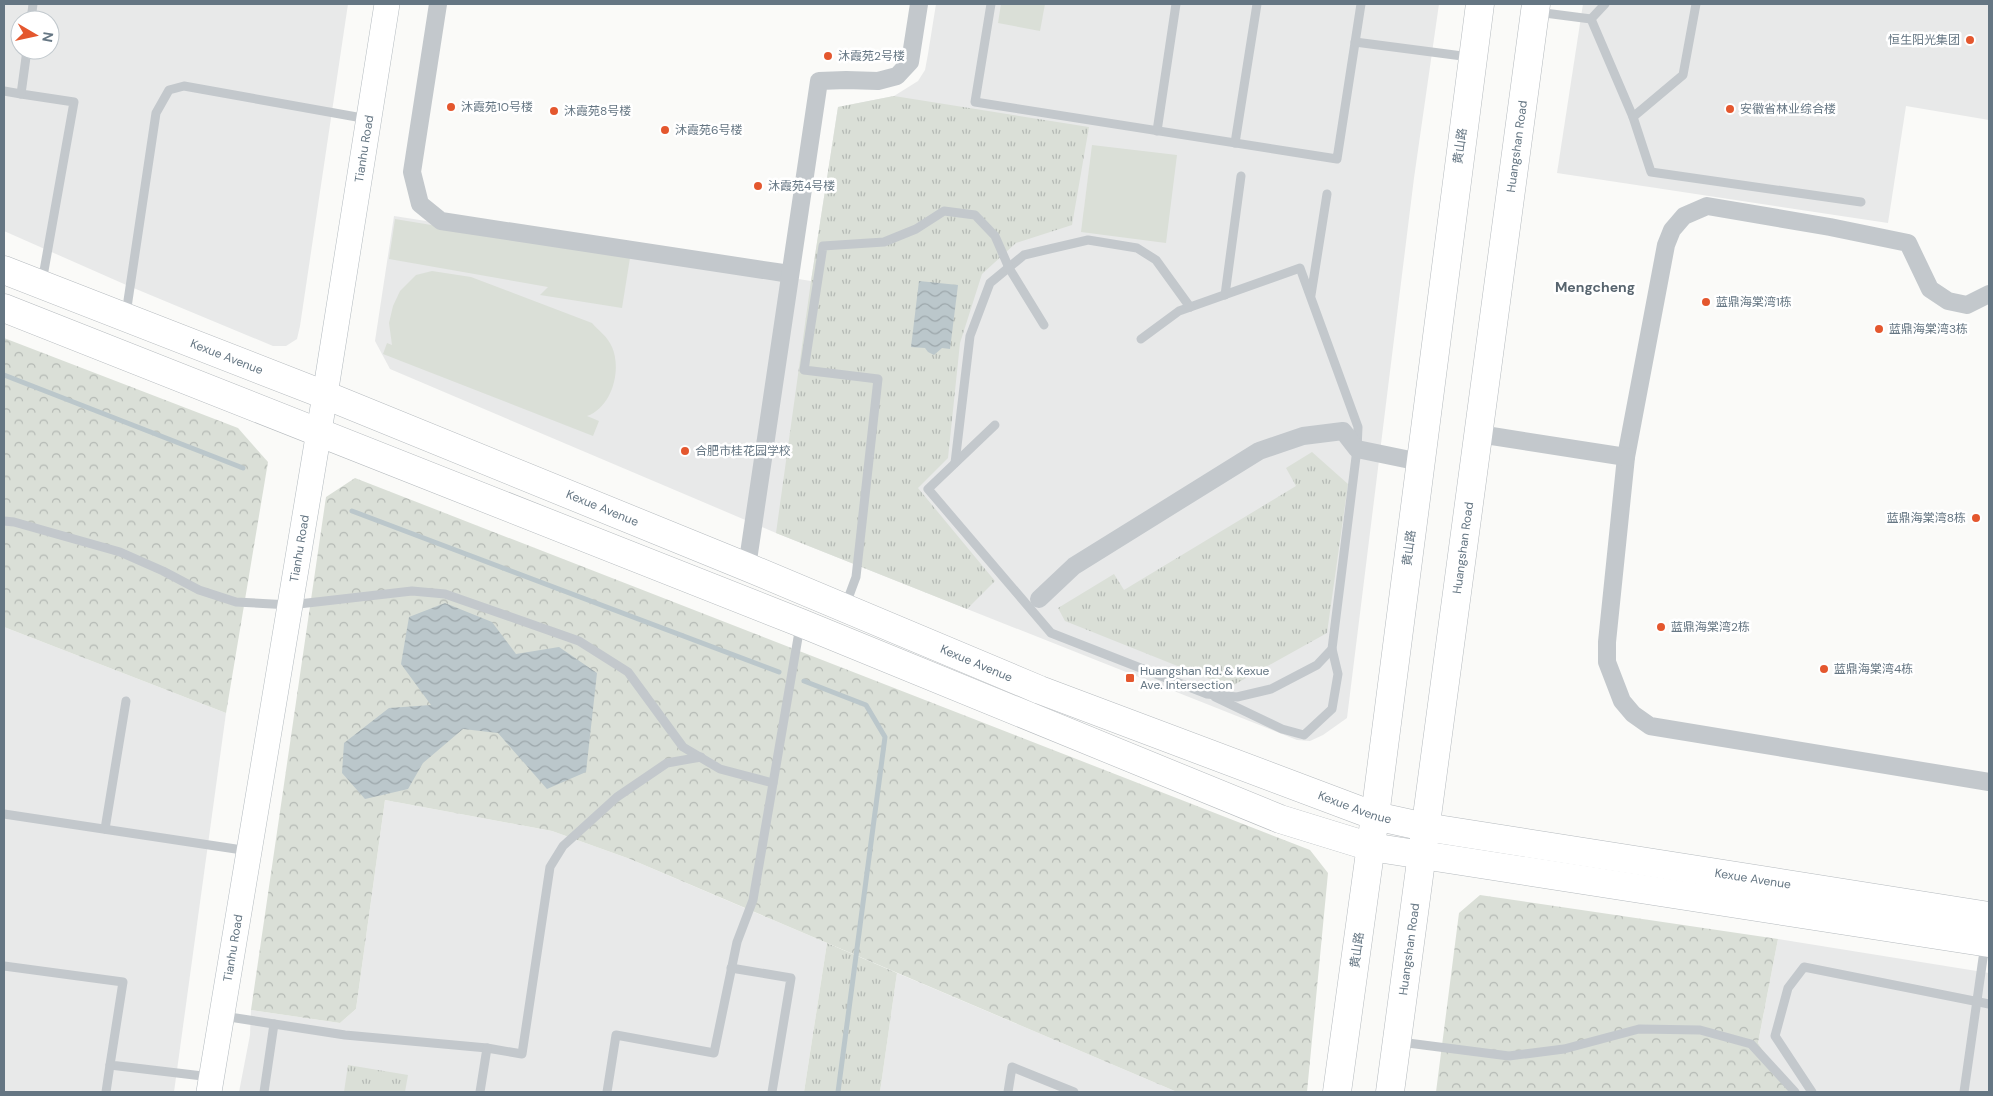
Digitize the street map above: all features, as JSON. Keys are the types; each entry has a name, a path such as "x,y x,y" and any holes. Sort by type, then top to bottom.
{"main road":[{"name":"黄山路","path":"1337,1092 1371,848 1480,4"},
{"name":"Huangshan Road","path":"1390,1092 1535,8"},
{"name":"Kexue Avenue","path":"4,270 325,395 748,567 1040,690 1375,816 1988,933"},
{"path":"4,308 800,623 1280,819 1371,848 1988,933"}],"street":[{"name":"Tianhu Road","path":"210,1085 319,434 386,4"},
{"path":"438,4 412,172 420,204 441,221 790,274"},
{"path":"748,567 819,81 878,81 897,76 910,62 920,4"},
{"path":"1989,294 1967,305 1948,301 1930,289 1908,243 1830,227 1707,206 1684,216 1672,230 1666,245 1626,456 1607,642 1607,662 1622,700 1633,714 1650,726 1989,782"},
{"path":"1039,599 1074,566 1258,451 1303,436 1343,431 1357,449 1420,462"},
{"path":"1478,434 1626,456"}],"lane":[{"path":"991,4 975,102 1337,158 1361,4"},
{"path":"1157,130 1176,4"},
{"path":"1234,143 1256,4"},
{"path":"1591,19 1605,4"},
{"path":"1633,117 1683,75 1696,4"},
{"path":"1535,8 1591,19"},
{"path":"1591,19 1633,117 1651,172 1861,202"},
{"path":"1355,42 1472,57"},
{"path":"21,94 26,60"},
{"path":"125,317 156,113 170,90 184,86 368,120"},
{"path":"4,91 74,102 42,284"},
{"path":"1225,294 1240,176"},
{"path":"1310,296 1328,194"},
{"path":"844,608 856,577 878,379 804,370 822,246 884,242 916,229 944,212 975,215 994,236 1010,268 1044,325"},
{"path":"955,463 970,336 990,282 1024,256 1088,240 1136,248 1156,260 1190,307"},
{"path":"995,425 928,489 1051,633 1207,694 1282,729 1304,735 1332,708 1338,674 1332,649 1357,449 1358,427 1300,268 1179,311 1141,339"},
{"path":"4,521 14,522 120,552 163,571 199,590 236,602 290,605 412,591 444,594 579,641 628,672 682,747 720,769 772,783"},
{"path":"607,1092 616,1035 714,1053 737,942 753,900 800,623"},
{"path":"1207,694 1237,697 1271,688 1317,665 1332,649"},
{"path":"105,829 126,701"},
{"path":"221,1016 345,1034 487,1048 522,1054 550,866 563,846 617,797 668,763 701,758"},
{"path":"4,814 249,851"},
{"path":"1964,1092 1988,933"},
{"path":"4,966 123,982 106,1092"},
{"path":"1812,1092 1776,1036 1788,988 1804,967 1989,1004"},
{"path":"732,968 791,978 772,1092"},
{"path":"264,1092 274,1024"},
{"path":"1397,1042 1509,1056 1564,1048 1639,1029 1700,1030 1751,1044 1795,1092"},
{"path":"480,1092 487,1048"},
{"path":"110,1065 210,1085"},
{"path":"1008,1092 1012,1067 1074,1092"}],"shaded area":[{"path":"4,4 348,4 297,339 286,346 273,346 124,284 4,231"},
{"path":"936,4 1439,4 1414,178 1347,718 1323,735 1310,741 1297,740 776,533 390,369 375,341 394,216 811,281 838,107 894,96 918,81 925,70"},
{"path":"1583,4 1989,4 1989,120 1906,106 1888,223 1557,173"},
{"path":"4,627 226,713 174,1092 4,1092"},
{"path":"385,800 552,831 630,859 827,943 804,1092 239,1092 250,1035 251,1010 340,1023 356,1009"},
{"path":"1778,939 1989,973 1989,1092 1790,1092 1758,1043"},
{"path":"897,973 1177,1092 880,1092"}],"green space":[{"path":"1001,4 1045,4 1040,31 998,23"},
{"path":"894,96 1089,127 1072,225 1016,243 982,274 960,343 948,458 918,488 995,581 967,609 776,533 811,281 838,107"},
{"path":"1092,145 1177,155 1166,243 1081,232"},
{"path":"395,219 630,258 622,308 540,295 548,287 389,259"},
{"path":"432,271 471,277 592,323 603,334 610,343 615,356 615,377 613,387 603,405 587,416 599,421 593,436 383,354 387,343 392,345 389,323 393,306 400,291 416,275"},
{"path":"4,338 238,428 268,462 226,713 4,627"},
{"path":"1312,452 1348,484 1327,633 1230,687 1065,621 1058,608 1114,574 1124,590 1296,486 1286,468"},
{"path":"355,478 1310,850 1328,873 1307,1092 1177,1092 630,859 552,831 385,800 356,1009 340,1023 251,1010 326,497"},
{"path":"1480,895 1778,939 1758,1043 1790,1092 1436,1092 1459,913"},
{"path":"827,943 897,973 880,1092 804,1092"},
{"path":"348,1065 408,1075 405,1092 344,1092"}],"water":[{"path":"919,281 958,285 950,349 942,348 934,355 925,348 911,347"},
{"path":"445,603 492,622 516,654 559,647 597,673 586,772 547,789 498,733 463,729 423,763 408,789 365,799 342,773 344,743 389,708 431,705 401,664 409,617"}],"waterway":[{"path":"4,375 243,468"},
{"path":"352,511 779,672"},
{"path":"804,681 866,705 885,737 838,1092"}],"place":[{"name":"恒生阳光集团","path":"1970,40"},
{"name":"沐霞苑2号楼","path":"828,56"},
{"name":"沐霞苑10号楼","path":"451,107"},
{"name":"安徽省林业综合楼","path":"1730,109"},
{"name":"沐霞苑8号楼","path":"554,111"},
{"name":"沐霞苑6号楼","path":"665,130"},
{"name":"沐霞苑4号楼","path":"758,186"},
{"name":"蓝鼎海棠湾1栋","path":"1706,302"},
{"name":"蓝鼎海棠湾3栋","path":"1879,329"},
{"name":"合肥市桂花园学校","path":"685,451"},
{"name":"蓝鼎海棠湾8栋","path":"1976,518"},
{"name":"蓝鼎海棠湾2栋","path":"1661,627"},
{"name":"蓝鼎海棠湾4栋","path":"1824,669"},
{"name":"Huangshan Rd. & Kexue Ave. Intersection","path":"1130,678"}],"district":[{"name":"Mengcheng","path":"1595,287"}]}
